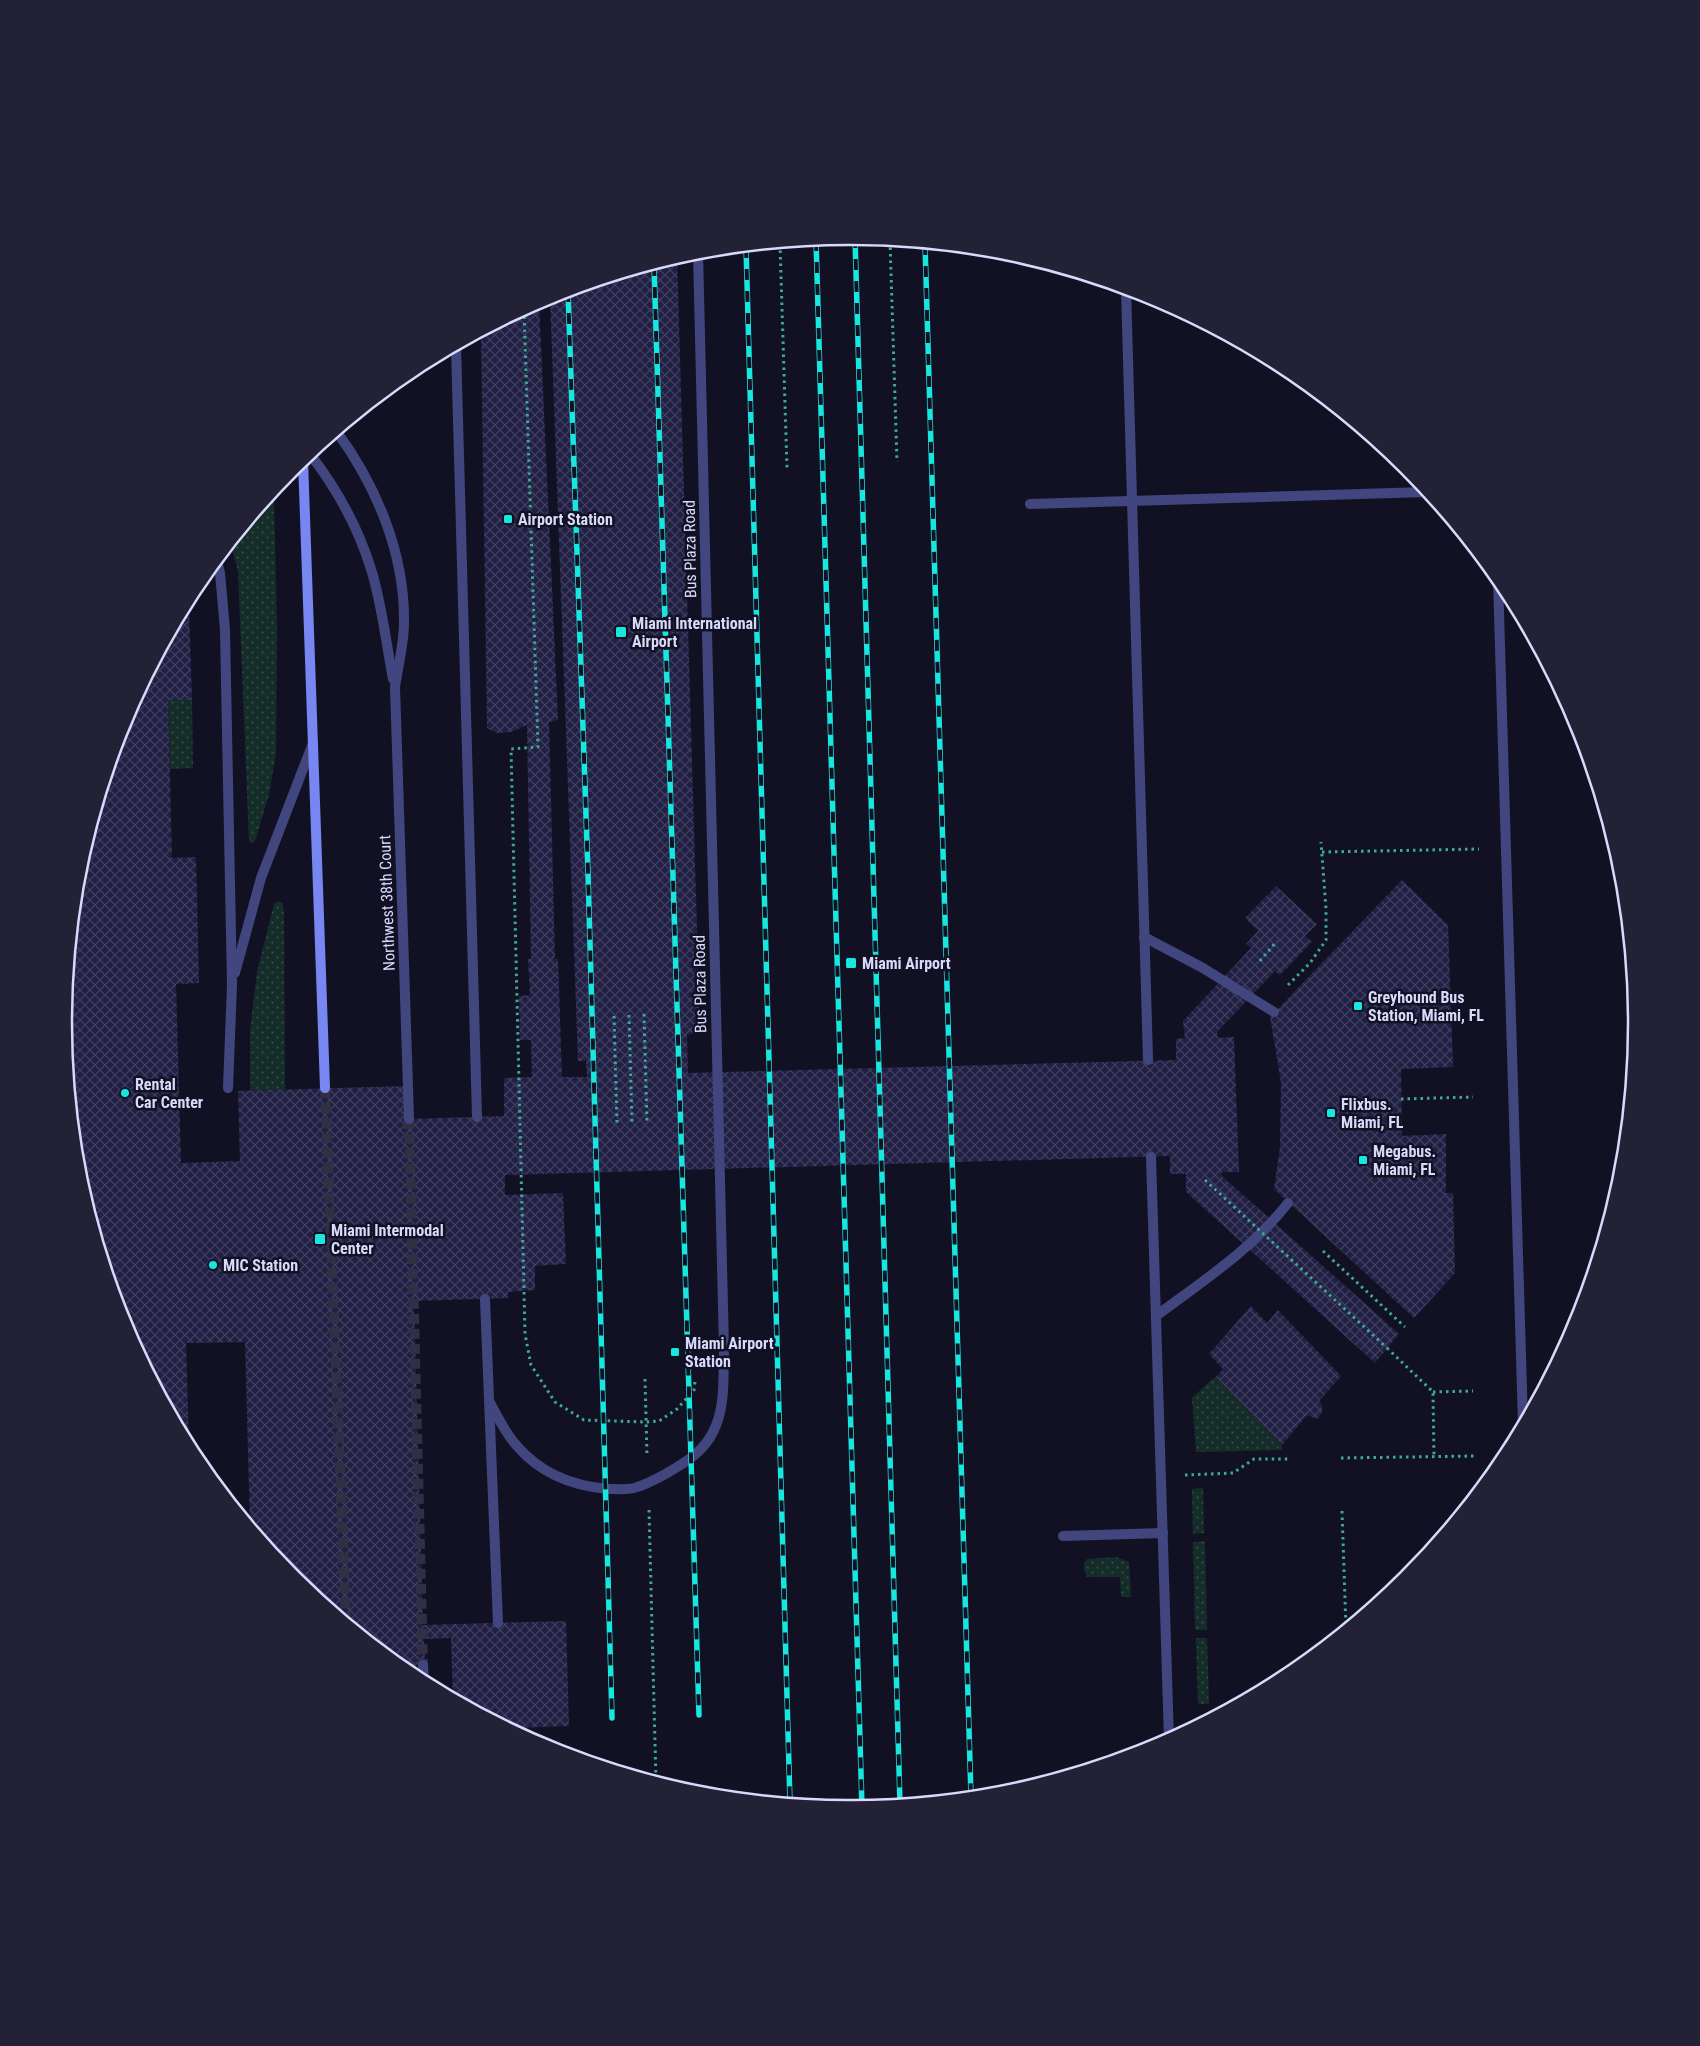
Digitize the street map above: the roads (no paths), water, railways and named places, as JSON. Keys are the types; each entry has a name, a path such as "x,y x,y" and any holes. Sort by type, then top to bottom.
{"street":[{"name":"Bus Plaza Road","path":"489,1401 508,1436 518,1448 554,1476 573,1484 618,1489 634,1488 656,1480 702,1449 714,1431 721,1403 724,1349 698,260"},
{"path":"1126,297 1148,1060"},
{"path":"456,353 477,1117"},
{"path":"340,436 366,477 382,510 395,552 403,594 404,626 395,687"},
{"path":"314,459 344,504 362,544 377,594 395,687"},
{"path":"303,470 325,1088"},
{"path":"1030,504 1418,492"},
{"path":"219,569 224,630 232,984 228,1088"},
{"path":"1498,595 1523,1413"},
{"name":"Northwest 38th Court","path":"395,687 409,1119"},
{"path":"232,984 262,878 313,742"},
{"path":"1144,937 1203,968 1274,1012"},
{"path":"1151,1157 1169,1732"},
{"path":"1156,1316 1232,1260 1280,1214 1288,1203"},
{"path":"486,1299 498,1623"},
{"path":"1063,1536 1163,1533"},
{"path":"423,1666 423,1672"}],"tunnel":[{"path":"325,1088 346,1615"},
{"path":"409,1119 423,1665"}],"railway":[{"path":"855,245 900,1799"},
{"path":"816,246 862,1800"},
{"path":"925,249 971,1791"},
{"path":"746,252 790,1798"},
{"path":"654,271 699,1715"},
{"path":"568,299 588,873 612,1718"}],"place":[{"name":"Airport Station","path":"508,519"},
{"name":"Miami International Airport","path":"621,632"},
{"name":"Miami Airport","path":"851,963"},
{"name":"Greyhound Bus Station, Miami, FL","path":"1358,1006"},
{"name":"Rental Car Center","path":"125,1093"},
{"name":"Flixbus. Miami, FL","path":"1331,1113"},
{"name":"Megabus. Miami, FL","path":"1363,1160"},
{"name":"Miami Intermodal Center","path":"320,1239"},
{"name":"MIC Station","path":"213,1265"},
{"name":"Miami Airport Station","path":"675,1352"}]}
